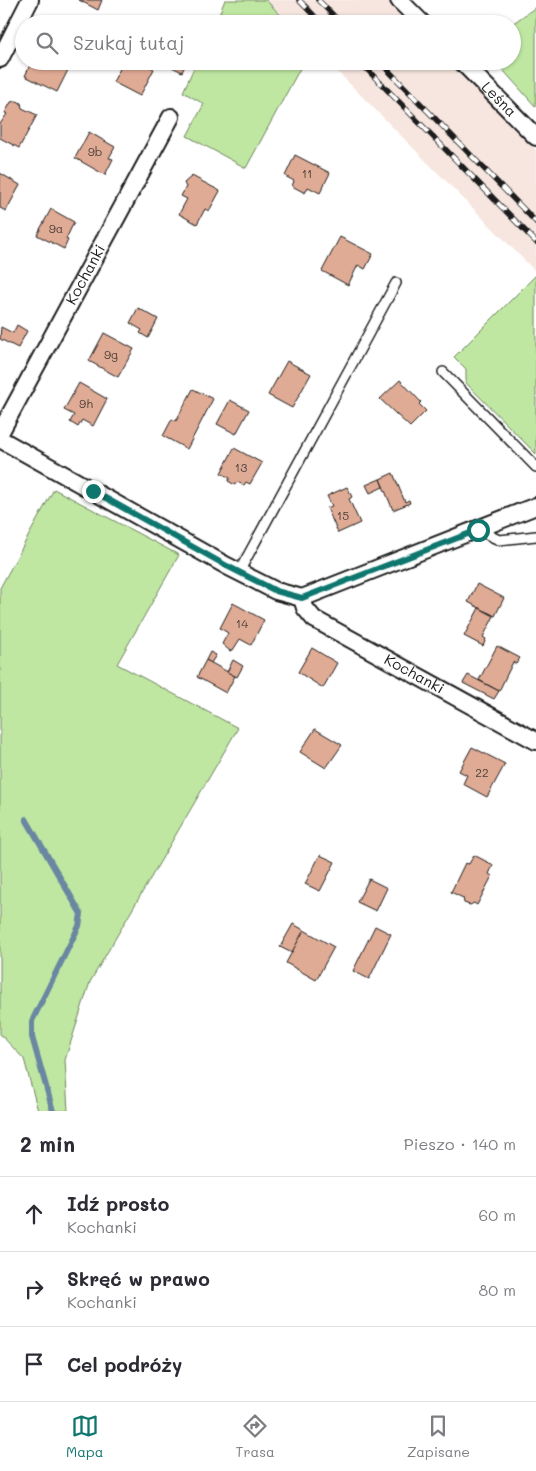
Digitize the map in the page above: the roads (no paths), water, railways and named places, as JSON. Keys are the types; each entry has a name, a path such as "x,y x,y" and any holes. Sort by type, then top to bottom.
{"street":[{"path":"22,15 30,0"},
{"path":"399,0 414,15"},
{"path":"0,59 15,30"},
{"name":"Leśna","path":"469,70 536,137"},
{"name":"Kochanki","path":"0,433 171,116"},
{"path":"0,439 239,572 276,591 302,598 536,506"},
{"name":"Kochanki","path":"302,598 305,608 314,619 536,741"}],"lane":[{"path":"239,572 396,283"},
{"path":"443,372 536,467"},
{"path":"478,530 499,540 536,536"}],"waterway":[{"path":"26,819 81,914 79,926 32,1021 32,1037 53,1111"}],"railway":[{"path":"299,0 313,15"},
{"path":"318,0 333,15"},
{"path":"368,70 536,242"},
{"path":"388,70 536,222"}]}
